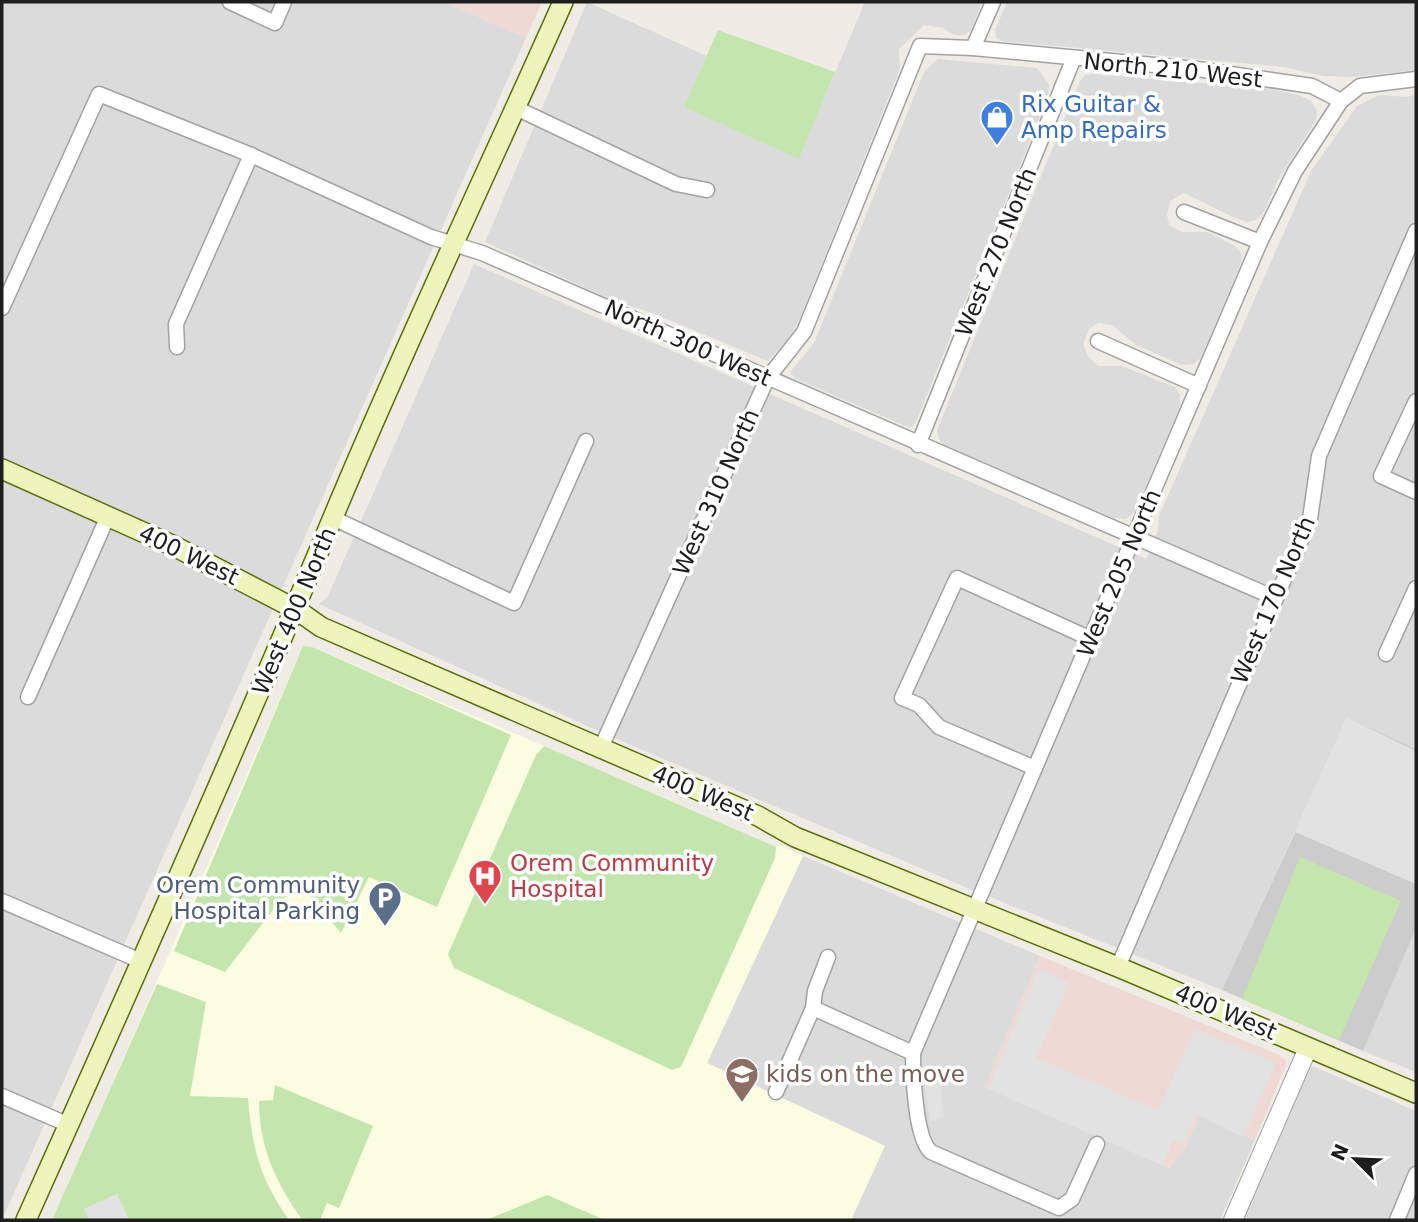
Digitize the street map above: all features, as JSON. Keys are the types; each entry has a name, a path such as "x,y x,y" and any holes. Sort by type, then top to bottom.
{"main road":[{"name":"West 400 North","path":"26,1220 143,962 297,610 333,518 563,2"},
{"name":"400 West","path":"2,469 174,546 297,610 321,627 600,750 758,816 795,837 1416,1091"}],"street":[{"path":"230,2 275,23 284,2"},
{"path":"973,48 993,2"},
{"name":"North 210 West","path":"920,46 973,48 1073,60 1197,69 1312,86 1341,101"},
{"name":"West 310 North","path":"600,750 767,379 804,332 920,46"},
{"name":"West 270 North","path":"918,445 1073,60"},
{"path":"1341,101 1360,86 1416,79"},
{"name":"North 300 West","path":"2,308 99,93 251,155 431,237 456,242 1275,598"},
{"name":"West 205 North","path":"913,1052 976,911 1260,242 1295,171 1341,101"},
{"path":"516,108 676,184 707,190"},
{"path":"177,347 176,324 251,155"},
{"path":"1184,212 1260,242"},
{"name":"West 170 North","path":"1118,967 1310,519 1319,456 1416,231"},
{"path":"1098,341 1199,386"},
{"path":"1416,401 1381,476 1416,492"},
{"path":"333,518 514,603 586,441"},
{"path":"28,697 108,516"},
{"path":"1035,768 939,727 919,705 902,698 957,578 1091,639"},
{"path":"1386,654 1416,588"},
{"path":"2,901 143,962"},
{"path":"776,1092 813,1008 815,991 828,957"},
{"path":"813,1008 913,1052 913,1075 925,1147 1052,1207 1066,1204 1072,1199 1097,1144"},
{"path":"1233,1220 1308,1048"},
{"path":"2,1096 69,1125"},
{"path":"1397,1220 1416,1174"}],"shaded area":[{"path":"2,2 445,2 526,38 2,1220"},
{"path":"445,2 542,2 526,38"},
{"path":"587,2 707,56 684,107 799,158 865,2 982,2 971,30 965,35 954,35 943,28 924,25 899,49 900,69 800,318 791,335 768,361 652,313 612,300 485,242"},
{"path":"1007,2 1416,4 1416,70 1352,77 1323,76 1285,67 1002,41 996,38 995,30"},
{"path":"938,59 1037,68 1049,84 1048,97 916,422 910,428 794,378 790,372 814,343 924,72"},
{"path":"1085,75 1265,88 1299,95 1311,101 1317,110 1316,120 1278,180 1264,212 1256,220 1247,222 1233,217 1184,193 1170,201 1167,215 1169,225 1182,232 1207,232 1235,246 1242,254 1241,263 1201,358 1193,364 1182,365 1136,345 1112,325 1098,323 1089,329 1083,344 1088,356 1098,366 1122,366 1175,387 1180,395 1180,406 1135,511 1126,519 1114,518 944,445 937,430 1080,81"},
{"path":"1416,94 1416,749 1347,718 1222,990 965,887 607,735 319,604 328,596 474,264 1146,559 1158,530 1159,516 1311,171 1357,106 1380,95 1407,97"},
{"name":"Orem Community Hospital","path":"303,646 312,647 537,743 772,849 778,844 803,856 707,1063 885,1146 851,1220 53,1220"},
{"path":"1348,718 1416,749 1416,929 1363,1051 1222,990"},
{"path":"1348,718 1416,751 1416,884 1295,832"},
{"path":"803,856 1040,956 985,1087 1169,1168 1186,1146 1199,1115 1255,1140 1220,1220 851,1220 884,1145 707,1063"},
{"path":"1416,929 1416,1072 1363,1051"},
{"path":"1040,956 1279,1055 1287,1062 1255,1140 1199,1115 1186,1146 1170,1168 985,1087"},
{"path":"1039,968 1069,983 1036,1058 1158,1110 1195,1029 1276,1063 1243,1137 1196,1114 1183,1144 1173,1140 1163,1165 988,1089"},
{"path":"1315,1067 1416,1111 1415,1220 1240,1220 1309,1068"},
{"path":"939,1076 944,1117 930,1121 924,1081"},
{"path":"117,1194 129,1220 89,1220 84,1209"}],"green space":[{"path":"718,30 835,72 799,159 684,107"},
{"path":"303,646 312,647 511,735 437,907 369,877 341,933 302,886 280,901 225,972 174,951"},
{"path":"544,746 776,847 775,858 681,1067 672,1070 454,968 448,954 536,755"},
{"path":"1300,857 1401,901 1339,1040 1242,999"},
{"path":"157,984 206,1002 190,1096 248,1098 255,1148 264,1177 289,1220 52,1220"},
{"path":"275,1085 373,1126 339,1208 327,1203 320,1220 301,1218 276,1177 265,1148 259,1101 273,1100"},
{"path":"547,1195 605,1220 486,1220"}],"place":[{"name":"Rix Guitar & Amp Repairs","path":"997,147"},
{"name":"Orem Community Hospital","path":"485,906"},
{"name":"Orem Community Hospital Parking","path":"385,928"},
{"name":"kids on the move","path":"742,1104"}]}
